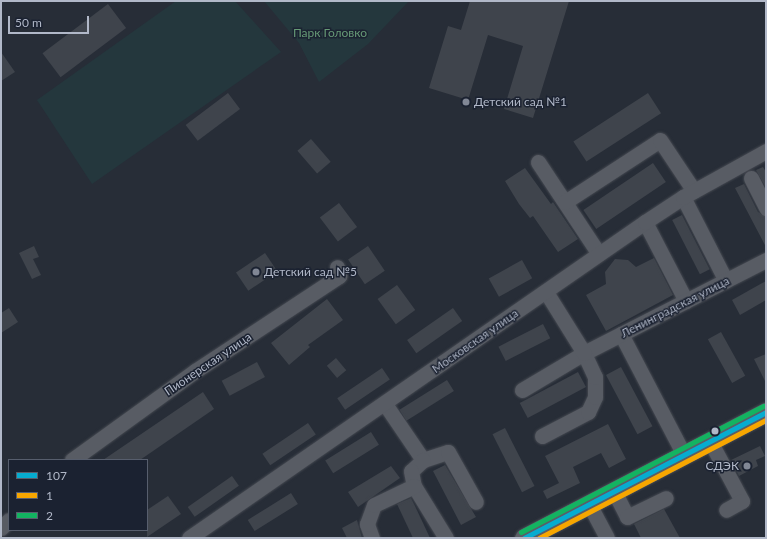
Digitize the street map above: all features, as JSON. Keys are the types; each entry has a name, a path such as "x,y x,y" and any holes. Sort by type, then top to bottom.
{"main road":[{"path":"524,538 766,412"}],"street":[{"path":"565,202 660,140 688,194 726,281"},
{"name":"Московская улица","path":"189,538 385,404 645,222 688,194 766,152"},
{"path":"538,162 599,254"},
{"path":"750,178 766,208"},
{"path":"645,222 686,301"},
{"name":"Ленинградская улица","path":"522,390 584,353 766,260"},
{"name":"Пионерская улица","path":"73,459 195,371 339,276 337,267"},
{"path":"542,436 588,412 595,397 595,377 584,353 546,292"},
{"path":"621,334 684,455"},
{"path":"385,404 423,460"},
{"path":"710,441 742,501 726,510"},
{"path":"446,538 414,486 411,471 423,460 448,452 476,502"},
{"path":"372,538 367,524 374,505 414,486"},
{"path":"614,491 627,518 666,498"},
{"path":"589,504 607,538"}],"green space":[{"path":"176,1 235,1 281,52 92,184 37,100"},
{"name":"Парк Головко","path":"264,1 409,1 368,44 319,82 299,43"}],"building":[{"path":"470,1 569,1 533,118 504,109 523,46 488,35 468,100 429,88 448,26 461,30"},
{"path":"108,4 126,28 61,77 43,53"},
{"path":"1,52 15,72 1,81"},
{"path":"228,93 240,109 198,141 186,125"},
{"path":"648,93 661,113 586,162 573,141"},
{"path":"311,139 331,162 317,173 297,151"},
{"path":"653,163 666,182 596,229 583,210"},
{"path":"763,167 766,172 766,188 756,170"},
{"path":"525,168 551,204 553,202 578,239 558,252 533,216 530,218 519,204 505,181"},
{"path":"744,184 758,212 766,217 766,247 735,188"},
{"path":"339,203 357,227 338,241 320,217"},
{"path":"682,215 710,269 700,274 672,220"},
{"path":"34,246 39,257 33,259 41,275 32,279 19,253"},
{"path":"368,246 385,271 365,284 348,259"},
{"name":"Детский сад №5","path":"265,253 277,271 248,291 236,273"},
{"path":"654,258 673,295 606,331 586,295 606,284 605,272 615,259 628,260 636,267"},
{"path":"522,260 532,278 499,297 489,278"},
{"path":"766,281 766,300 740,315 732,300"},
{"path":"397,285 415,310 396,324 378,299"},
{"path":"327,299 343,320 308,345 310,347 289,365 271,343"},
{"path":"9,308 18,322 1,333 1,313"},
{"path":"453,308 462,321 416,353 407,340"},
{"path":"543,324 550,338 506,361 498,347"},
{"path":"721,332 745,376 732,383 708,339"},
{"path":"766,354 766,383 754,359"},
{"path":"336,358 346,370 337,378 327,366"},
{"path":"257,362 265,377 230,396 222,381"},
{"path":"621,367 652,426 637,434 606,375"},
{"path":"382,368 390,380 345,410 337,398"},
{"path":"578,372 586,387 528,418 520,403"},
{"path":"447,380 454,391 406,421 400,410"},
{"path":"203,392 214,409 141,459 104,459"},
{"path":"308,423 316,435 270,465 262,454"},
{"path":"608,424 626,459 609,468 601,453 573,467 580,483 547,499 543,491 559,483 545,456"},
{"path":"505,428 535,486 522,492 493,434"},
{"path":"371,432 379,445 333,473 325,461"},
{"path":"760,446 765,456 756,460 758,466 739,476 731,460"},
{"path":"445,465 476,517 461,525 433,471"},
{"path":"391,466 400,478 358,507 348,492"},
{"path":"232,476 239,486 195,517 188,507"},
{"path":"291,493 298,504 255,531 248,520"},
{"path":"168,496 181,514 147,537 148,509"},
{"path":"411,498 430,538 413,538 397,504"},
{"path":"664,509 680,538 641,538 634,524"},
{"path":"357,520 362,538 347,538 342,528"}],"transit line":[{"name":"2","path":"521,532 763,406"},
{"name":"107","path":"524,538 766,412"},
{"name":"1","path":"539,538 766,420"}],"place":[{"name":"Детский сад №1","path":"466,102"},
{"name":"Детский сад №5","path":"256,272"},
{"name":"СДЭК","path":"747,466"}]}
